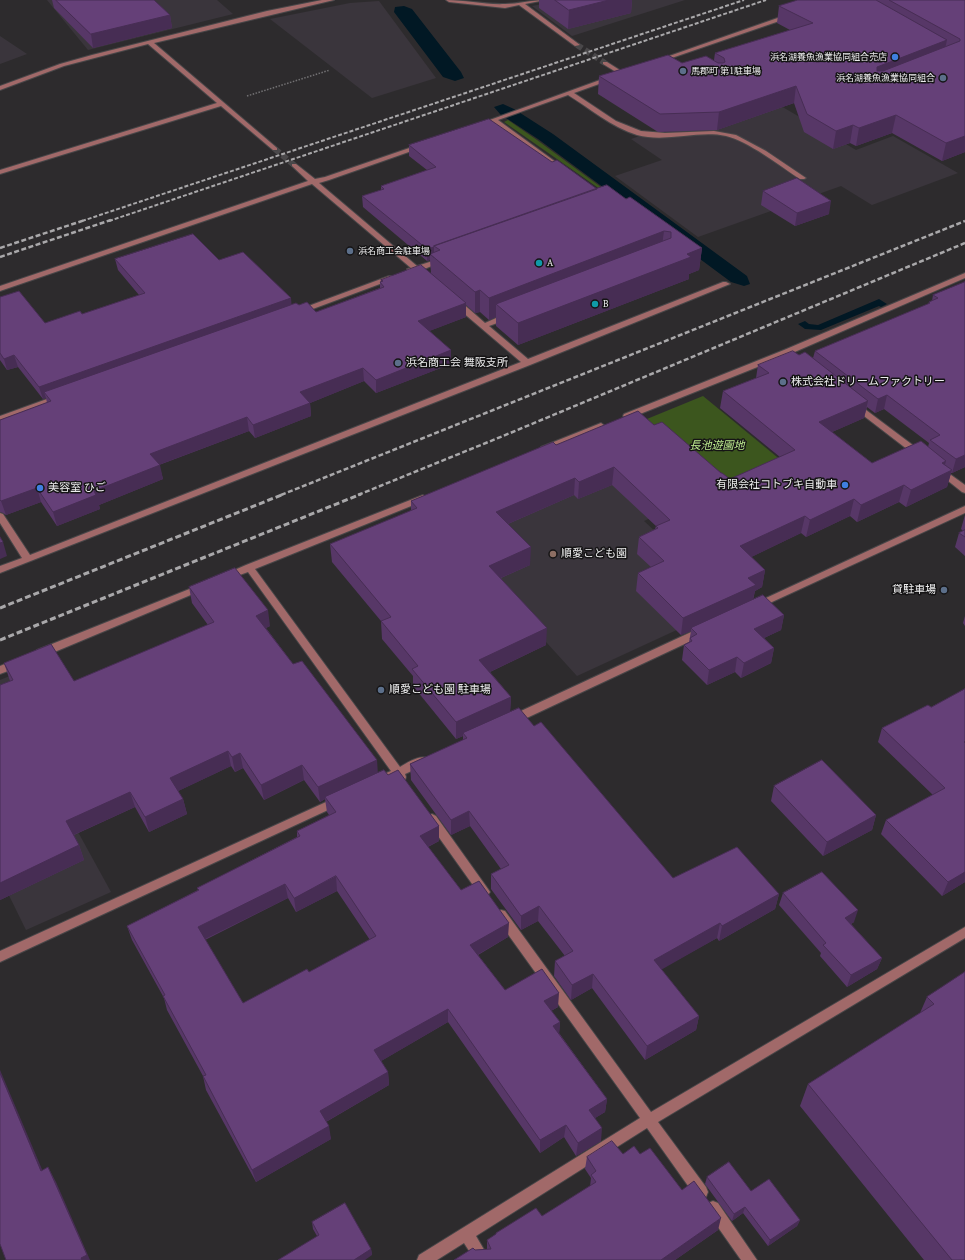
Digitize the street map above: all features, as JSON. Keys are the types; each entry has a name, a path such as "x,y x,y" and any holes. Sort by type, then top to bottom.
{"street":[{"path":"0,88 68,63 267,13 331,0"},
{"path":"449,0 489,5 521,4 542,0"},
{"path":"521,4 577,45"},
{"path":"651,64 799,12"},
{"path":"149,42 275,149"},
{"path":"679,54 689,60"},
{"path":"605,63 623,74"},
{"path":"471,128 630,71"},
{"path":"569,93 620,126 637,133 659,135 720,134 733,136 802,178"},
{"path":"0,172 221,104"},
{"path":"494,120 569,174"},
{"path":"0,289 314,182 327,179 427,143"},
{"path":"294,165 429,280"},
{"path":"290,314 446,259"},
{"path":"537,452 614,421 791,354 965,275"},
{"path":"0,570 726,284"},
{"path":"453,300 527,363"},
{"path":"483,326 519,312"},
{"path":"0,419 67,395"},
{"path":"849,400 965,490"},
{"path":"0,670 249,567 434,494"},
{"path":"744,612 965,509"},
{"path":"0,516 28,559"},
{"path":"249,567 407,785"},
{"path":"500,725 708,628"},
{"path":"379,782 435,756"},
{"path":"0,958 344,798"},
{"path":"426,811 750,1260"},
{"path":"424,1260 649,1120 965,932"},
{"path":"467,1234 483,1260"}],"path":[{"path":"221,104 330,70"}],"shaded area":[{"path":"47,0 217,0 233,14 88,50"},
{"path":"564,0 685,0 572,36 532,6"},
{"path":"379,1 436,78 372,98 270,19 350,3"},
{"path":"0,36 27,54 0,64"},
{"path":"762,95 856,150 893,136 958,173 872,205 841,186 698,237 615,176 662,160 631,139"},
{"name":"順愛こども園","path":"642,421 718,487 644,521 733,604 577,676 496,587 397,519"},
{"path":"58,656 45,772 111,892 26,930 0,877 0,680"}],"green space":[{"path":"508,120 609,193 607,194 504,122"},
{"name":"長池遊園地","path":"703,396 811,485 718,487 642,421"}],"water":[{"path":"404,6 412,9 461,72 464,78 455,81 443,77 394,12 395,7"},
{"path":"503,104 514,109 553,134 747,276 750,284 744,286 731,282 538,139 500,114 494,107"},
{"path":"879,299 887,304 821,330 805,329 798,324 805,321 809,324 818,325"}],"building":[{"path":"56,0 154,0 170,15 91,34"},
{"path":"555,0 609,0 569,10"},
{"path":"798,0 876,0 947,40 877,67 877,71 883,71 960,41 960,39 889,0 965,0 965,136 946,143 896,115 859,128 853,125 836,131 807,114 796,86 719,112 660,114 599,76 668,55 682,63 706,56 718,63 723,63 725,62 724,58 715,53 813,23 779,6"},
{"path":"489,119 552,162 557,160 597,189 427,249 362,196 384,189 381,186 436,167 409,145"},
{"path":"797,178 831,201 797,213 763,191"},
{"path":"607,185 626,199 630,197 702,248 687,254 691,257 518,323 496,304 671,238 671,232 664,231 489,298 480,290 475,292 430,254 440,250 434,246"},
{"path":"193,234 219,260 243,252 291,298 39,387 14,355 4,359 0,353 0,297 19,291 45,323 80,311 82,314 145,293 115,259"},
{"path":"421,265 466,303 418,321 451,350 376,380 363,368 300,392 310,403 253,425 247,417 150,454 160,465 94,491 96,495 53,512 37,488 1,501 0,500 0,420 51,401 44,392 296,303 299,305 307,302 316,312 384,287 380,282 383,281 381,280"},
{"path":"965,282 965,455 956,459 930,440 940,435 887,395 878,399 815,351 930,303 929,302 938,298 933,295"},
{"path":"793,351 799,355 805,352 868,401 819,422 872,463 921,441 946,461 942,463 952,470 911,490 904,485 861,505 854,499 810,520 805,516 740,546 765,570 748,578 756,585 683,618 638,573 664,561 639,537 658,528 656,526 670,520 614,467 579,482 575,478 496,512 531,547 489,566 547,628 479,660 511,697 456,722 412,669 418,666 381,621 391,617 330,544 417,508 411,501 553,442 556,445 638,411 654,425 662,422 730,479 795,450 723,391 769,373 758,365"},
{"path":"965,530 965,537 959,533"},
{"path":"235,568 268,610 256,616 293,664 302,661 377,760 318,787 302,765 261,785 240,753 232,757 228,751 170,778 183,799 145,817 130,792 66,821 79,845 0,883 0,685 13,680 4,663 51,644 74,681 214,622 189,587"},
{"path":"763,595 784,615 754,629 774,648 744,663 737,657 709,670 684,645 692,641 690,638 697,634 691,628"},
{"path":"965,689 965,872 948,882 886,820 945,788 882,728 928,705 931,707"},
{"path":"519,708 534,726 541,722 673,878 737,847 779,894 722,926 720,923 654,960 699,1016 647,1046 593,974 572,985 555,961 573,951 539,906 521,916 491,874 509,865 469,811 451,820 410,764 467,738 463,733"},
{"path":"822,760 876,815 827,842 774,786"},
{"path":"384,770 388,775 398,770 439,826 420,836 461,890 479,881 509,923 470,945 505,990 542,969 559,993 544,1001 560,1022 553,1026 607,1099 589,1110 602,1128 578,1143 566,1125 540,1140 448,1009 374,1050 388,1072 320,1111 329,1126 252,1170 203,1076 206,1075 163,996 165,995 127,926 199,890 197,888 300,836 297,831 336,812 325,797","holes":["336,876 376,936 309,972 307,969 243,1003 198,927 285,884 294,898"]},
{"path":"822,872 858,910 845,918 882,958 851,975 823,945 826,943 783,893"},
{"path":"965,972 965,1260 952,1260 808,1084 934,1004 927,997"},
{"path":"0,1073 41,1171 48,1167 87,1255 81,1258 82,1260 6,1260 0,1244"},
{"path":"612,1141 623,1154 634,1146 640,1154 650,1148 682,1190 694,1181 721,1218 661,1260 454,1260 473,1248 475,1250 491,1249 487,1240 496,1233 536,1208 542,1216 596,1182 591,1175 596,1171 587,1157"},
{"path":"729,1162 751,1191 769,1179 800,1220 770,1240 745,1207 734,1214 707,1177"},
{"path":"345,1203 371,1249 354,1260 278,1260 319,1235 312,1222"}],"tunnel":[{"path":"577,45 605,63"},
{"path":"275,149 294,165"}],"railway":[{"path":"85,220 744,0"},
{"path":"109,221 766,0"},
{"path":"0,248 85,220"},
{"path":"0,257 111,220"},
{"path":"281,495 965,221"},
{"path":"358,495 965,243"},
{"path":"0,608 284,494"},
{"path":"0,640 361,494"}],"place":[{"name":"浜名湖養魚漁業協同組合売店","path":"895,57"},
{"name":"馬郡町 第1駐車場","path":"683,71"},
{"name":"浜名湖養魚漁業協同組合","path":"943,78"},
{"name":"浜名商工会駐車場","path":"350,251"},
{"name":"A","path":"539,263"},
{"name":"B","path":"595,304"},
{"name":"浜名商工会 舞阪支所","path":"398,363"},
{"name":"株式会社ドリームファクトリー","path":"783,382"},
{"name":"有限会社コトブキ自動車","path":"845,485"},
{"name":"美容室 ひご","path":"40,488"},
{"name":"順愛こども園","path":"553,554"},
{"name":"貸駐車場","path":"944,590"},
{"name":"順愛こども園 駐車場","path":"381,690"}]}
